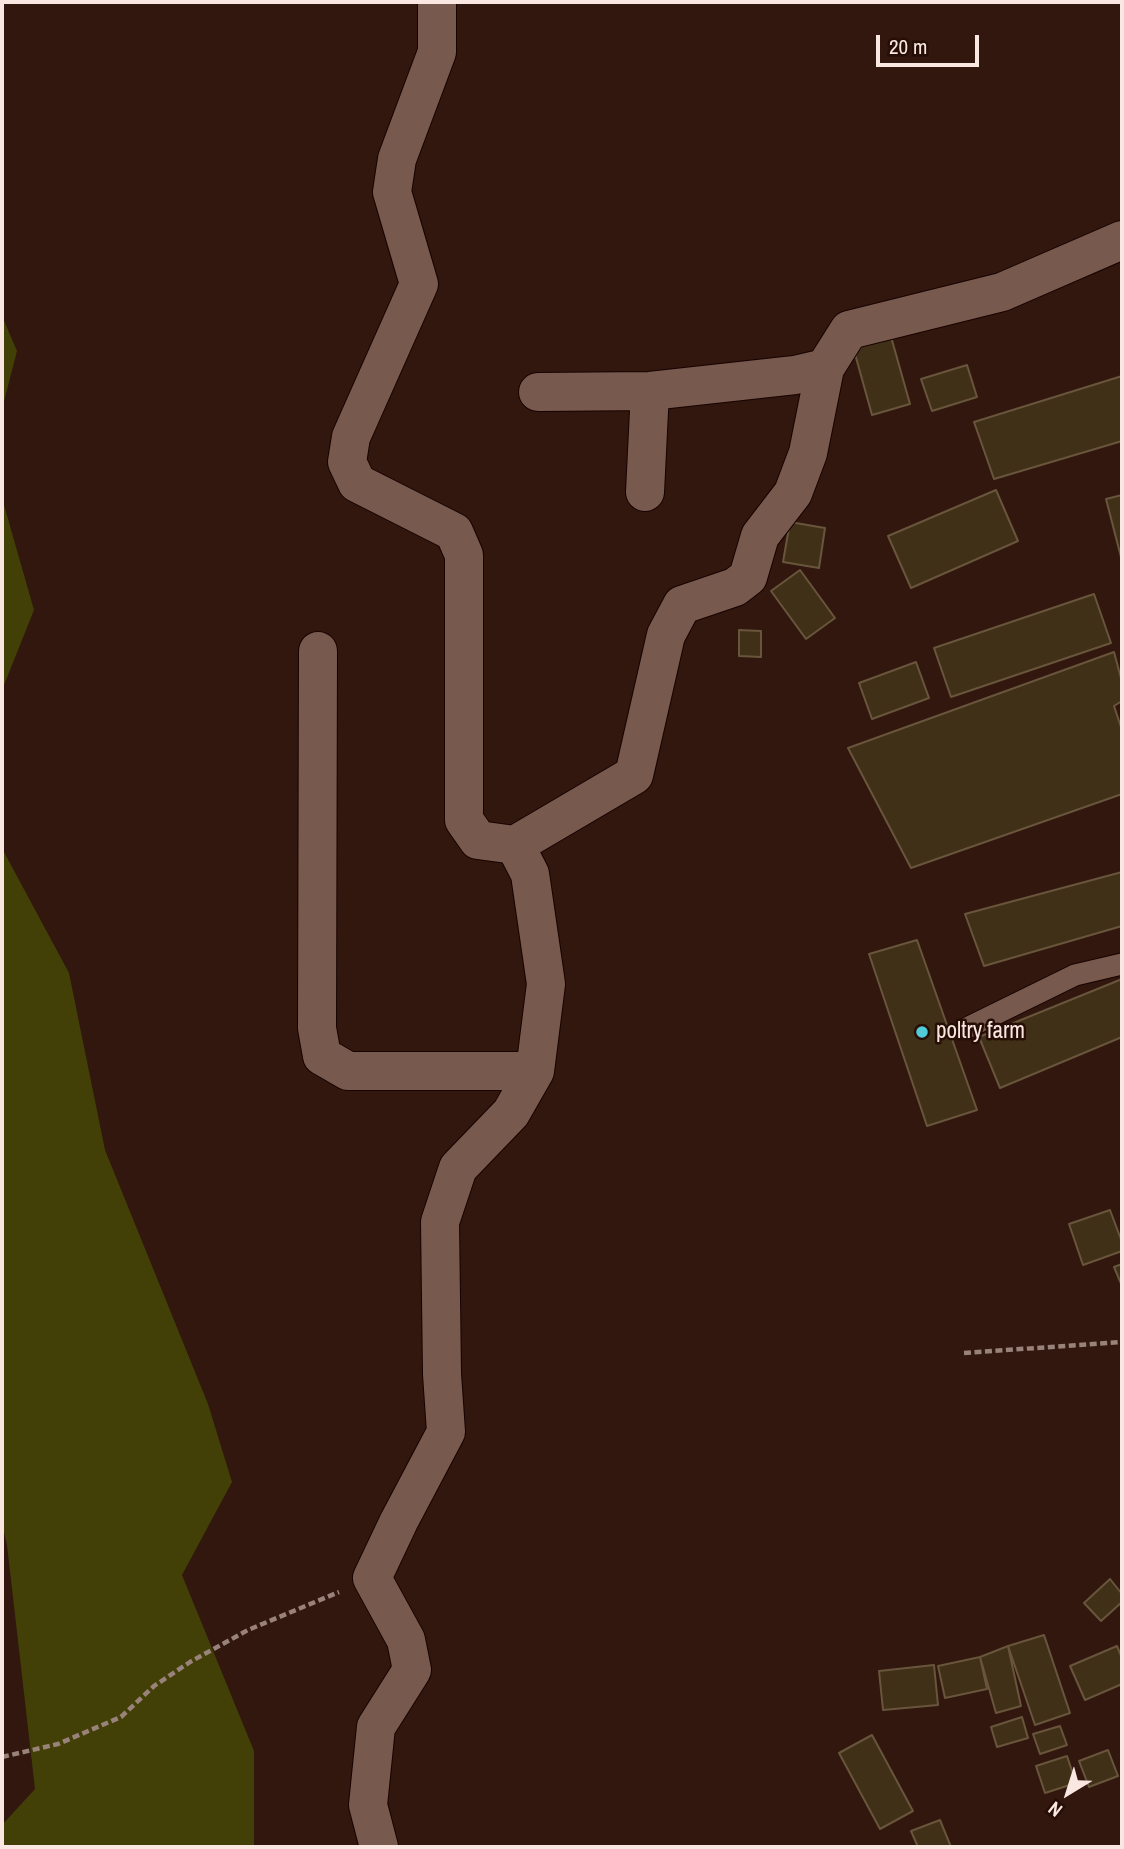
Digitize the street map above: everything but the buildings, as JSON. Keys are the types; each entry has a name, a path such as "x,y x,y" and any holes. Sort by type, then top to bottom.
{"street":[{"path":"437,2 437,52 397,159 392,192 419,284 351,437 347,462 357,483 454,532 464,555 464,820 478,840 515,845 634,775 666,635 682,605 735,587 748,577 760,536 793,493 808,453 825,368 849,330 1002,292 1122,240"},
{"path":"538,392 650,391 795,375 825,368"},
{"path":"645,492 650,391"},
{"path":"318,651 317,1028 322,1056 348,1071 536,1071"},
{"path":"379,1847 368,1805 376,1727 412,1670 406,1640 372,1578 446,1432 442,1374 440,1222 457,1168 512,1113 536,1071 546,984 530,874 515,845"}],"lane":[{"path":"968,1028 1074,975 1122,964"}],"path":[{"path":"964,1353 1122,1342"},
{"path":"2,1758 58,1744 121,1717 154,1686 190,1662 248,1630 372,1578"}],"shaded area":[{"path":"2,316 17,351 2,409"},
{"path":"2,498 34,610 2,690"},
{"path":"2,796 4,852 69,973 105,1150 208,1404 232,1482 182,1575 254,1751 254,1847 2,1847 2,1825 35,1789 7,1545 2,1524"}],"place":[{"name":"poltry farm","path":"922,1032"}]}
